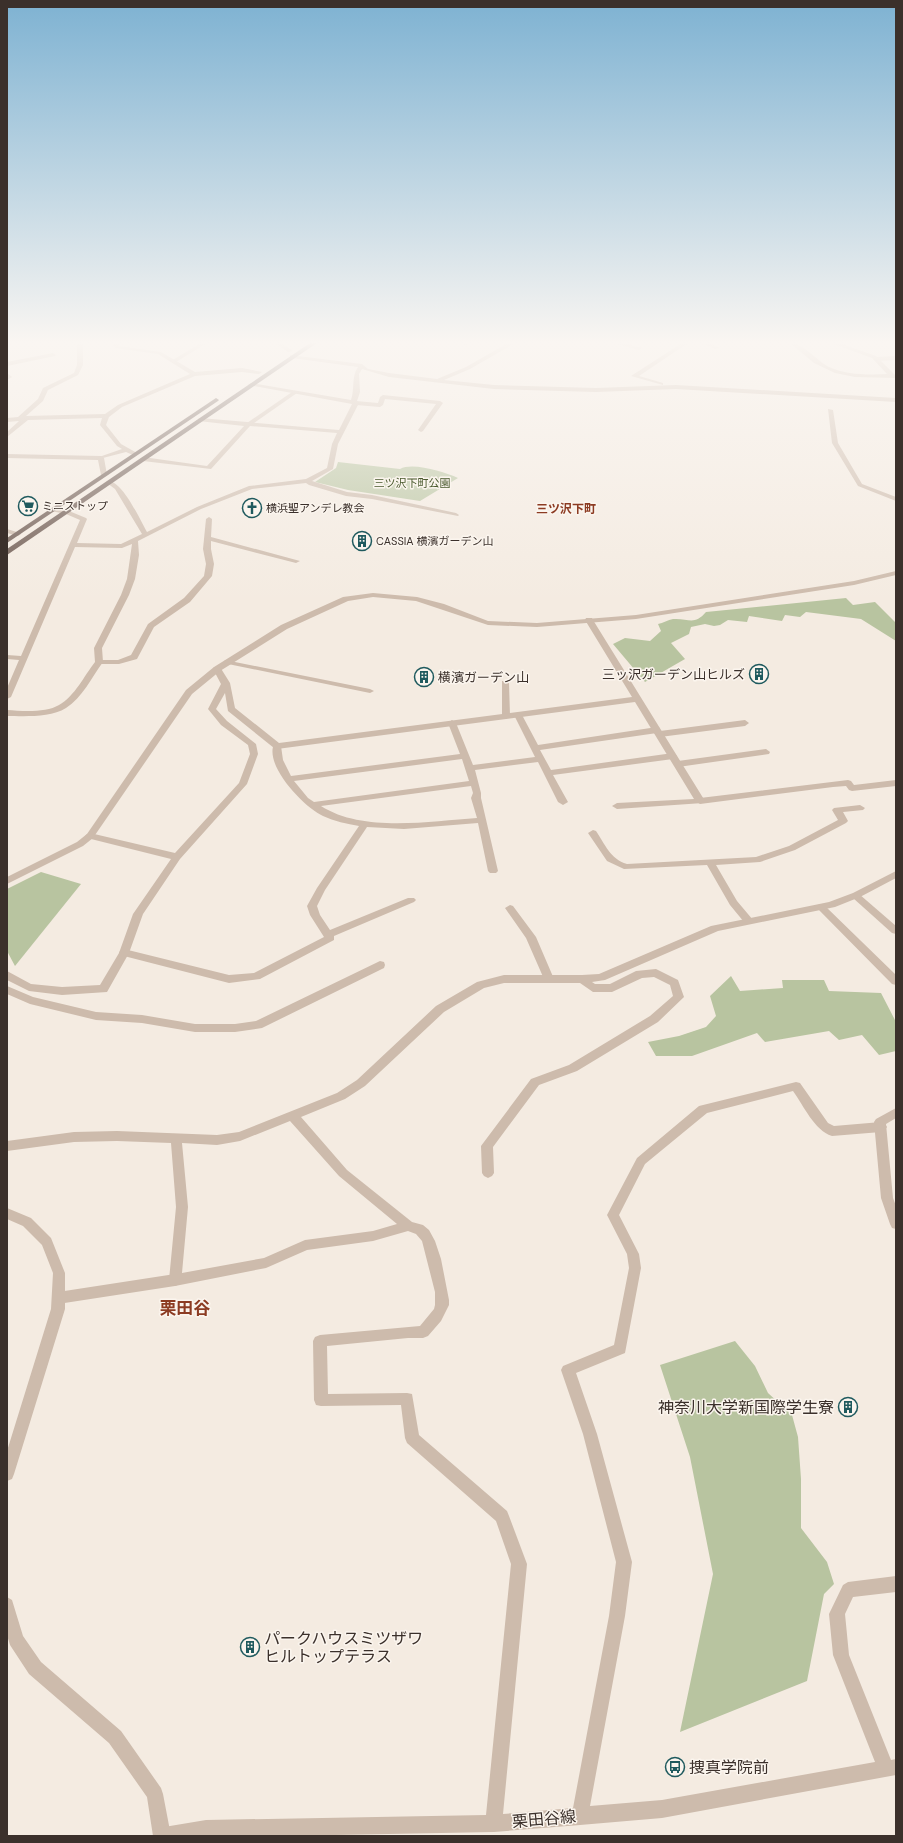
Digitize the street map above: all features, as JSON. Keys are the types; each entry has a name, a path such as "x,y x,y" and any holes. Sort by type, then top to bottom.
{"highway":[{"path":"7,541 173,429"},
{"path":"7,553 187,429"}],"street":[{"path":"106,429 119,445 135,454"},
{"path":"142,459 209,468 244,429"},
{"path":"307,429 342,432"},
{"path":"73,545 122,546 251,487 308,481 330,469 335,444 343,429"},
{"path":"833,429 835,442 860,485 896,499"},
{"path":"7,456 101,458 128,450"},
{"path":"101,458 104,475"},
{"path":"308,481 311,484 346,494 372,497 456,515"},
{"path":"109,482 118,488 146,535"},
{"path":"7,698 84,519 67,512 53,510"},
{"path":"99,662 119,662 134,657 151,626 187,600 208,576 210,564 207,549 209,519"},
{"path":"7,531 18,534"},
{"path":"208,538 296,561"},
{"path":"7,713 37,713 61,708 72,698 99,662 98,648 125,595 131,579 135,554 135,540"},
{"path":"7,881 80,844 90,836 189,692 217,669 284,627 346,599 359,597 396,596 417,598 476,620 501,624 537,625 636,617 854,583 896,573"},
{"path":"589,620 700,801"},
{"path":"7,657 23,658"},
{"path":"228,662 370,691"},
{"path":"217,669 226,683 231,697 231,709 277,746 638,699"},
{"path":"7,975 29,987 62,990 103,989 124,953 138,914 177,857 240,789 254,754 252,744 224,723 212,709 226,683"},
{"path":"505,683 506,716"},
{"path":"518,715 563,802"},
{"path":"452,723 470,768 493,871"},
{"path":"535,748 659,732 745,723"},
{"path":"277,746 278,761 293,788 312,805 336,817 364,825 391,826 482,820"},
{"path":"678,764 766,752"},
{"path":"288,779 465,756"},
{"path":"548,773 673,756"},
{"path":"470,768 541,759"},
{"path":"312,805 474,783"},
{"path":"617,806 700,801 833,784 848,783 852,788 896,783"},
{"path":"593,833 608,858 616,864 627,867 757,860 792,848 843,822 837,810 860,808"},
{"path":"124,953 229,979 256,976 330,938 315,915 312,906 320,890 364,825"},
{"path":"90,836 177,857"},
{"path":"710,862 733,903 748,920"},
{"path":"7,1146 74,1137 117,1136 217,1140 240,1136 341,1096 361,1083 440,1009 481,985 504,979 582,979 601,977 715,928 748,920 822,907 856,896 896,874"},
{"path":"856,896 896,932"},
{"path":"328,935 411,900"},
{"path":"822,907 896,981"},
{"path":"510,908 531,937 549,979"},
{"path":"7,990 30,1000 96,1016 142,1019 195,1028 235,1028 258,1025 380,965"},
{"path":"488,1173 487,1146 535,1082 573,1068 654,1019 679,997 674,983 656,973 640,974 612,988 593,988 582,979"},
{"path":"580,1816 617,1616 624,1562 590,1434 568,1370 620,1349 635,1268 632,1254 613,1215 641,1161 703,1109 796,1086 824,1126 832,1131 881,1127"},
{"path":"896,1112 880,1122 887,1198 896,1224"},
{"path":"293,1116 344,1173 408,1226"},
{"path":"175,1280 182,1207 176,1138"},
{"path":"7,1212 27,1222 47,1242 59,1273 58,1309 7,1474"},
{"path":"58,1298 175,1280 266,1263 305,1245 373,1236 408,1226 419,1228 427,1238 433,1252 442,1303 437,1319 423,1332 408,1332 320,1341 321,1400 407,1399 412,1438 502,1516 519,1564 494,1823"},
{"path":"891,1768 841,1655 837,1614 848,1590 896,1584"},
{"path":"7,1605 16,1639 35,1668 115,1737 155,1794 163,1836"},
{"name":"栗田谷線","path":"163,1836 206,1829 233,1832 494,1823 662,1809 891,1768"}],"green space":[{"name":"三ツ沢下町公園","path":"338,462 400,469 406,467 420,467 458,478 420,501 348,490 315,482 336,468"},
{"path":"846,598 853,605 875,602 896,623 896,641 861,619 806,612 800,617 785,615 782,621 749,616 747,622 728,620 720,625 714,626 705,624 691,627 689,634 671,643 685,659 645,682 613,644 625,638 650,641 661,631 658,624 673,619 695,620 706,612"},
{"path":"41,872 81,884 15,966 7,951 7,889"},
{"path":"731,976 740,991 783,988 782,980 824,980 829,991 881,993 896,1022 896,1051 879,1055 862,1035 839,1040 829,1031 765,1042 757,1033 692,1056 656,1056 648,1042 679,1036 706,1027 716,1016 710,996"},
{"path":"735,1341 755,1366 768,1393 792,1415 798,1437 801,1479 801,1528 827,1562 834,1584 824,1594 807,1681 680,1732 713,1574 690,1457 660,1365"}],"place":[{"name":"ミニストップ","path":"28,506"},
{"name":"横浜聖アンデレ教会","path":"252,508"},
{"name":"CASSIA 横濱ガーデン山","path":"362,541"},
{"name":"三ッ沢ガーデン山ヒルズ","path":"759,674"},
{"name":"横濱ガーデン山","path":"424,677"},
{"name":"神奈川大学新国際学生寮","path":"848,1407"},
{"name":"パークハウスミツザワ ヒルトップテラス","path":"250,1647"},
{"name":"捜真学院前","path":"675,1767"}],"district":[{"name":"三ツ沢下町","path":"566,509"},
{"name":"栗田谷","path":"185,1308"}]}
